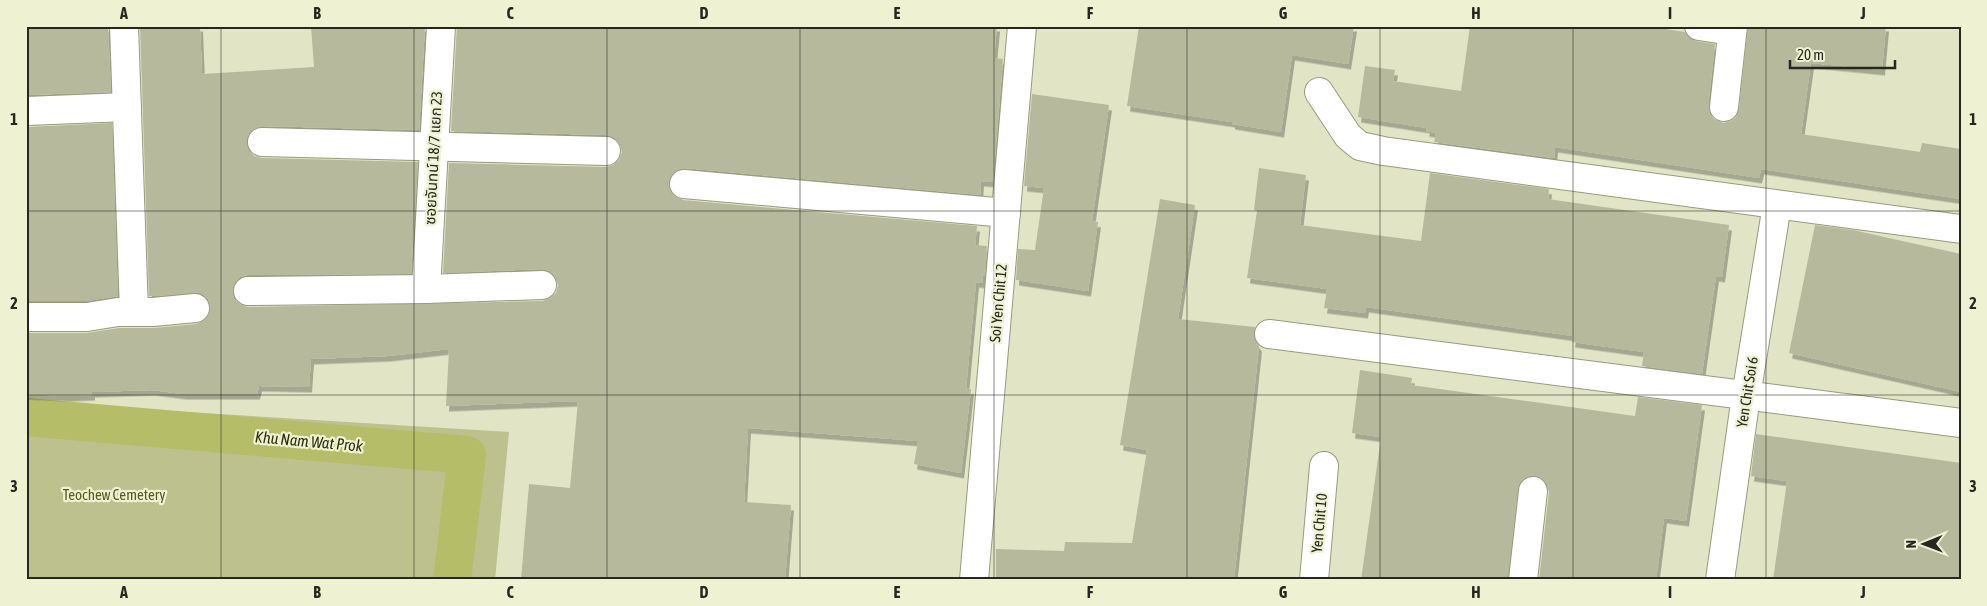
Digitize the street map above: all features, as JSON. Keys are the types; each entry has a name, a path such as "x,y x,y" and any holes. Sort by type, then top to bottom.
{"street":[{"path":"124,26 134,312"},
{"name":"ซอยจันทน์ 18/7 แยก 23","path":"426,289 441,26"},
{"name":"Soi Yen Chit 12","path":"974,580 1022,26"},
{"path":"1699,26 1733,29 1724,107"},
{"path":"1319,92 1348,136 1360,146 1383,151 1961,229"},
{"path":"26,111 127,107"},
{"path":"262,142 606,151"},
{"path":"684,184 1006,213"},
{"name":"Yen Chit Soi 6","path":"1720,580 1746,396 1777,205"},
{"path":"248,291 426,289 542,285"},
{"path":"26,317 88,317 118,312 195,308"},
{"path":"1269,334 1961,423"},
{"name":"Yen Chit 10","path":"1314,580 1324,466"},
{"path":"1523,580 1533,491"}],"green space":[{"name":"Teochew Cemetery","path":"26,402 509,432 495,580 26,580"}],"building":[{"path":"26,26 108,26 111,92 26,95"},
{"path":"140,26 200,26 202,74 314,67 311,26 425,26 419,130 262,126 249,133 246,141 249,150 254,156 262,158 418,162 411,274 247,275 240,277 235,283 232,292 234,299 248,307 543,301 556,293 558,285 555,277 550,271 542,269 443,273 449,163 606,167 613,165 619,160 622,152 620,144 615,138 606,135 451,131 457,26 997,26 994,58 1003,59 993,182 981,181 980,195 685,168 678,170 672,175 668,183 670,190 675,196 683,200 977,226 975,245 987,246 985,276 983,275 982,283 976,282 966,388 971,389 961,473 914,464 918,441 748,428 744,502 791,505 785,580 521,580 529,484 570,488 578,401 446,406 449,349 388,356 311,359 309,387 259,386 257,394 183,394 152,390 92,392 92,395 69,396 26,394 26,333 87,333 119,328 154,328 196,324 204,320 209,314 210,306 208,299 201,294 149,296"},
{"path":"1139,26 1354,26 1348,64 1292,55 1281,132 1232,124 1232,122 1127,106"},
{"path":"1470,26 1646,26 1685,32 1696,41 1715,44 1708,106 1710,114 1714,119 1723,123 1731,121 1736,117 1739,109 1748,26 1886,26 1882,70 1811,63 1801,134 1920,152 1922,143 1961,149 1961,199 1761,169 1759,178 1555,147 1554,158 1434,142 1436,133 1426,131 1427,128 1358,117 1365,66 1395,70 1393,81 1461,91"},
{"path":"1032,94 1109,105 1092,221 1098,222 1088,291 1016,280 1018,249 1035,250 1044,188 1024,186"},
{"path":"112,123 118,296 86,301 26,301 26,127"},
{"path":"1259,168 1306,175 1300,225 1421,241 1430,173 1549,189 1548,199 1729,225 1722,277 1716,276 1702,374 1642,366 1644,352 1572,342 1573,336 1366,307 1365,313 1324,308 1327,289 1247,278 1257,211 1254,210"},
{"path":"1160,199 1195,205 1178,319 1255,327 1254,340 1259,346 1234,580 996,580 996,549 1064,551 1065,542 1132,543 1147,450 1120,445"},
{"path":"1815,225 1853,230 1961,254 1961,392 1789,353"},
{"path":"1360,370 1412,378 1411,385 1635,416 1638,397 1702,405 1686,521 1664,518 1656,580 1539,580 1549,492 1543,479 1534,475 1526,477 1520,482 1518,489 1508,580 1361,580 1381,437 1352,433"},
{"path":"1756,434 1961,463 1961,580 1773,580 1787,481 1751,476"}],"waterway":[{"name":"Khu Nam Wat Prok","path":"26,417 467,455 452,580"}]}
